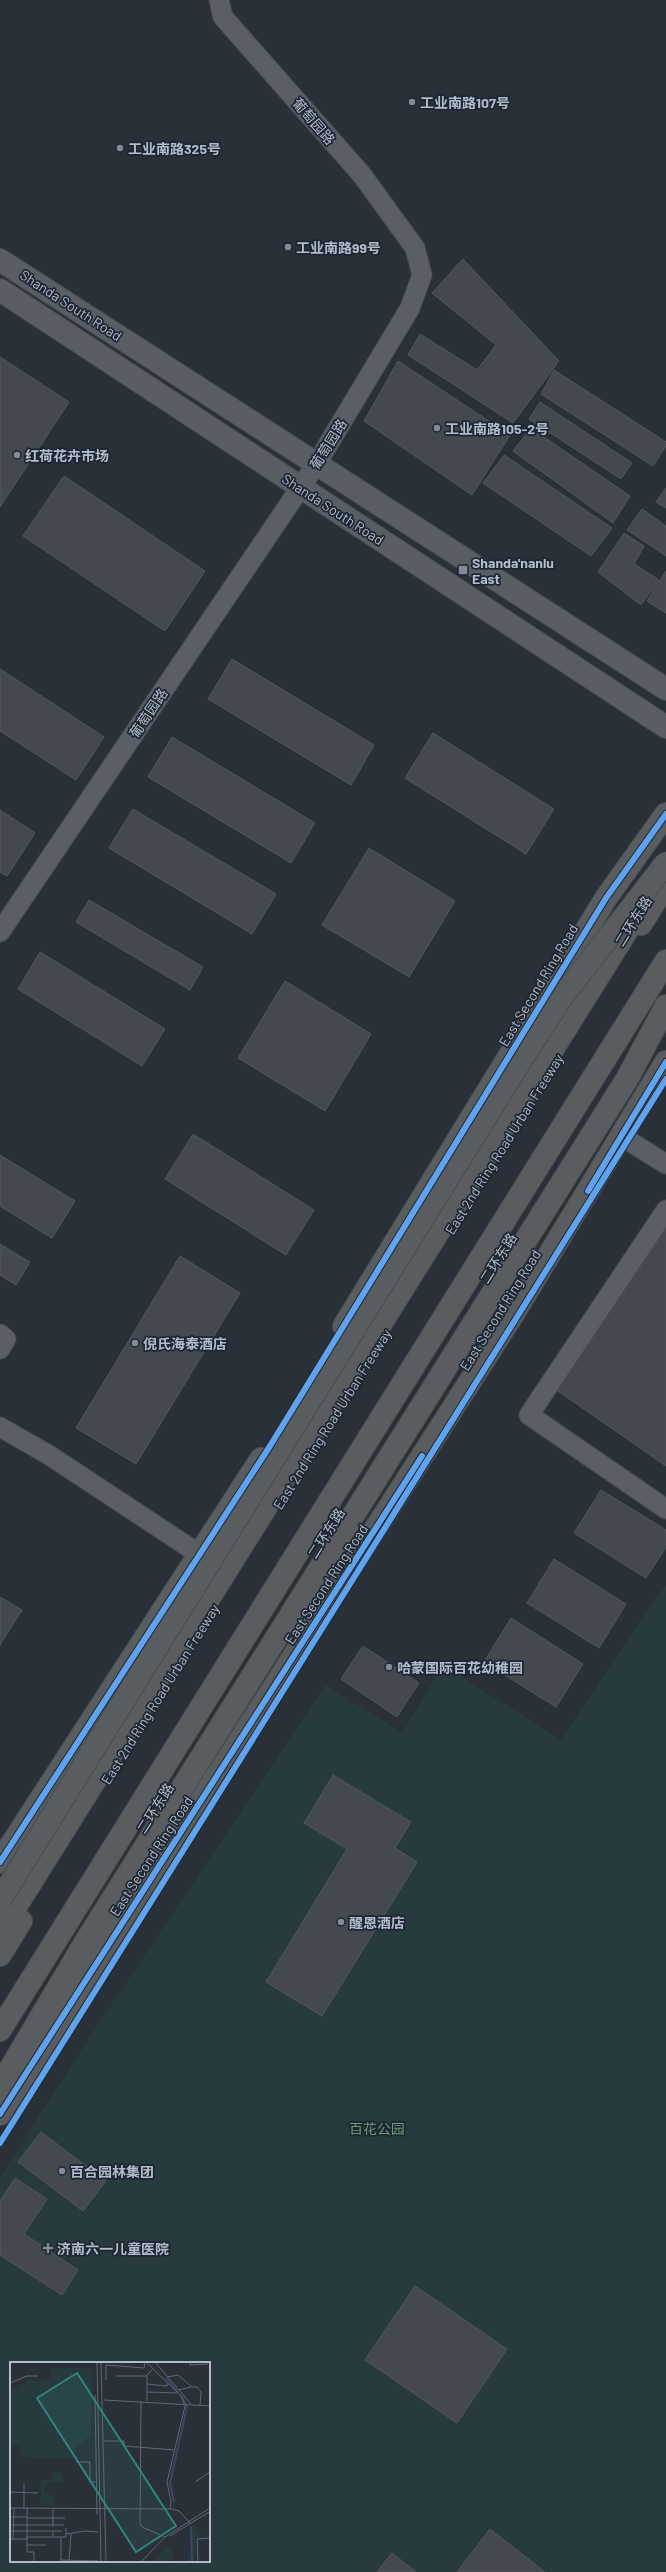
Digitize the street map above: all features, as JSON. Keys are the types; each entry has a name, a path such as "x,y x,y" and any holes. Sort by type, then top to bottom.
{"highway":[{"name":"East Second Ring Road","path":"0,1862 270,1446 606,898 666,814"},
{"name":"二环东路","path":"0,1932 650,895 666,859"},
{"path":"0,1900 528,1049 562,997 666,863"},
{"name":"East 2nd Ring Road Urban Freeway","path":"0,1955 130,1741 666,884"},
{"name":"二环东路","path":"597,980 606,898"},
{"path":"0,2030 666,961"},
{"name":"二环东路","path":"0,2058 662,1004 666,989"},
{"path":"0,2086 83,1946 627,1079 662,1004"},
{"name":"East Second Ring Road","path":"0,2114 512,1316 666,1062"},
{"name":"二环东路","path":"448,1156 509,1119"}],"main road":[{"name":"Shanda South Road","path":"0,260 666,689"},
{"name":"Shanda South Road","path":"0,290 666,727"}],"street":[{"name":"葡萄园路","path":"0,932 317,463 410,308 422,275 415,248 362,175 223,17 219,0"},
{"path":"621,1136 666,1164"},
{"path":"666,1210 530,1415 666,1509"},
{"path":"0,1334 6,1339 0,1349"},
{"path":"0,1427 49,1454 199,1554"}],"green space":[{"name":"百花公园","path":"666,1584 666,2572 0,2572 0,2177 91,2035 326,1685 402,1733 443,1665 561,1740"}],"building":[{"path":"463,259 559,361 513,423 408,355 420,334 477,370 496,345 432,293"},
{"name":"红荷花卉市场","path":"0,357 69,402 0,507"},
{"name":"工业南路105-2号","path":"398,361 510,435 472,495 364,421"},
{"path":"554,370 666,442 666,446 653,466 541,394"},
{"path":"540,402 632,463 621,479 529,419"},
{"path":"531,428 630,496 613,523 513,451"},
{"path":"504,455 612,528 591,556 483,483"},
{"path":"64,476 205,571 165,631 23,536"},
{"path":"666,488 666,508 656,502"},
{"path":"642,509 666,526 666,556 627,530"},
{"path":"624,533 644,546 634,564 659,580 641,605 598,572"},
{"path":"666,571 666,613 647,601"},
{"path":"232,659 374,745 351,785 208,699"},
{"path":"0,669 104,737 76,780 0,731"},
{"path":"433,733 554,809 526,854 405,778"},
{"path":"172,737 315,823 291,863 148,777"},
{"path":"133,809 276,894 252,934 109,848"},
{"path":"0,810 35,833 7,876 0,872"},
{"path":"369,848 455,901 409,977 322,925"},
{"path":"89,900 203,967 190,990 76,922"},
{"path":"40,952 165,1029 142,1066 18,989"},
{"path":"285,981 371,1034 325,1111 238,1058"},
{"path":"193,1134 314,1210 286,1255 165,1179"},
{"path":"0,1155 75,1201 52,1238 0,1206"},
{"path":"666,1209 666,1466 545,1382"},
{"path":"0,1244 30,1262 16,1285 0,1275"},
{"path":"180,1256 240,1293 136,1464 76,1428"},
{"path":"601,1490 666,1530 666,1547 646,1578 574,1533"},
{"path":"554,1559 626,1604 599,1648 527,1603"},
{"path":"0,1597 22,1610 0,1645"},
{"path":"511,1618 583,1664 556,1707 484,1662"},
{"path":"363,1646 419,1683 397,1717 341,1679"},
{"name":"醒恩酒店","path":"333,1775 411,1822 395,1848 417,1862 322,2016 266,1982 347,1849 304,1823"},
{"name":"百合园林集团","path":"41,2132 106,2181 83,2211 18,2162"},
{"path":"15,2178 47,2199 24,2234 78,2270 62,2295 0,2255 0,2201"},
{"path":"415,2286 507,2349 457,2423 365,2360"},
{"path":"490,2529 545,2572 457,2572"},
{"path":"392,2553 416,2572 377,2572"}],"cycle path":[{"path":"0,1862 270,1446 606,898 666,814"},
{"path":"588,1191 666,1062"},
{"path":"0,2143 666,1079"},
{"path":"0,2114 422,1456"}],"place":[{"name":"工业南路107号","path":"412,102"},
{"name":"工业南路325号","path":"120,148"},
{"name":"工业南路99号","path":"288,247"},
{"name":"工业南路105-2号","path":"437,428"},
{"name":"红荷花卉市场","path":"17,455"},
{"name":"Shanda'nanlu East","path":"463,570"},
{"name":"倪氏海泰酒店","path":"135,1343"},
{"name":"哈蒙国际百花幼稚园","path":"389,1667"},
{"name":"醒恩酒店","path":"341,1922"},
{"name":"百合园林集团","path":"62,2171"},
{"name":"济南六一儿童医院","path":"48,2248"}]}
